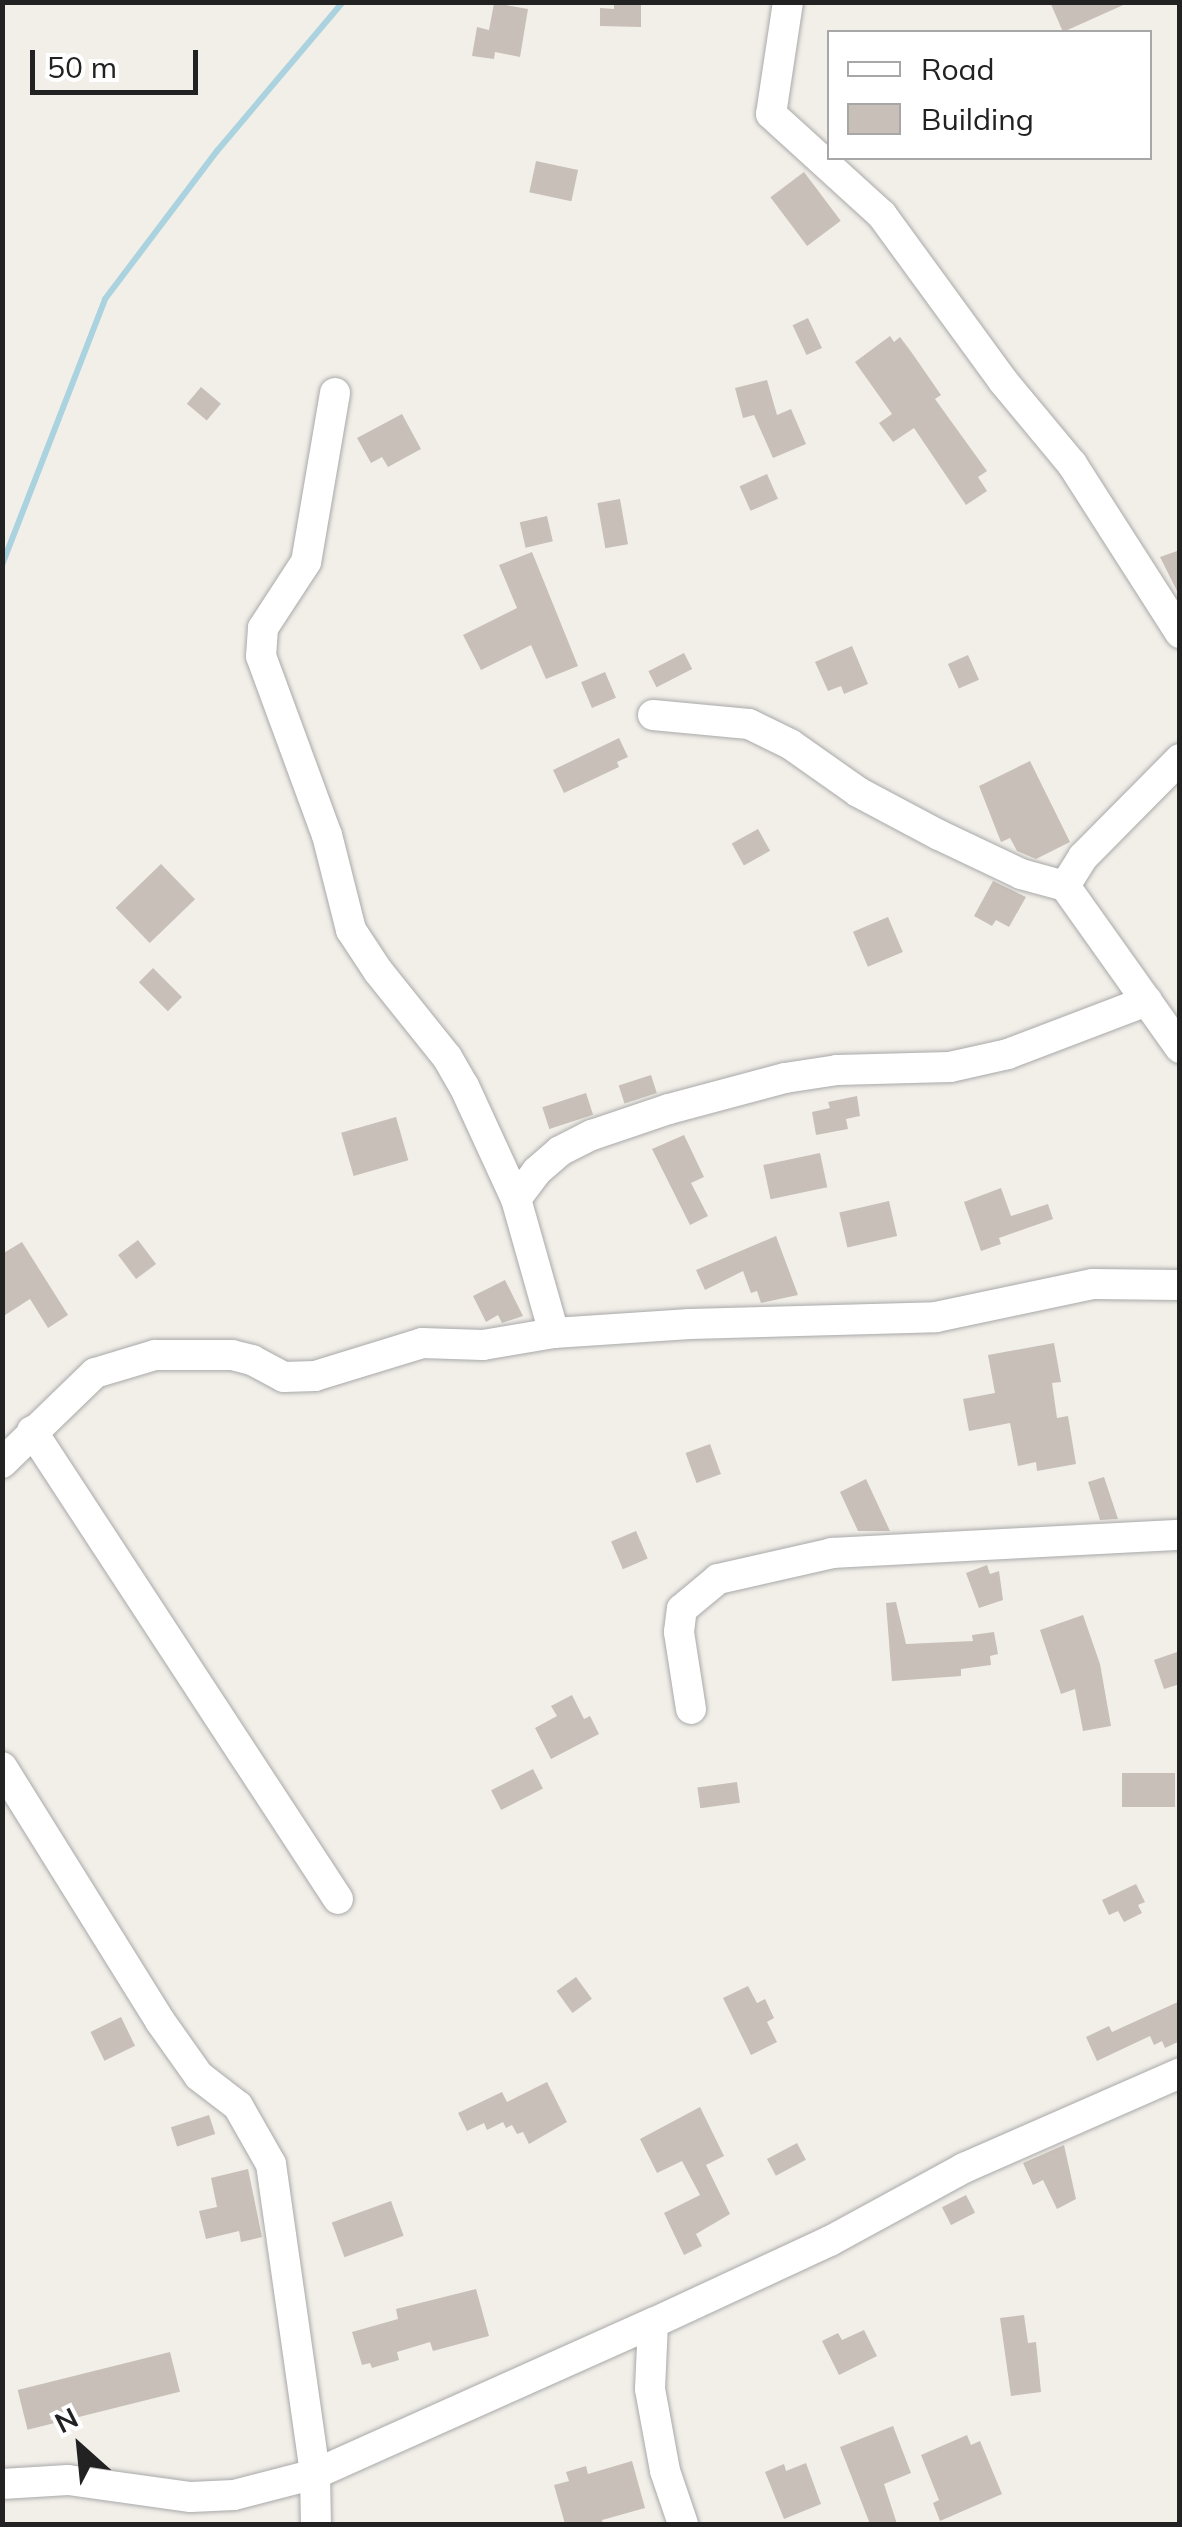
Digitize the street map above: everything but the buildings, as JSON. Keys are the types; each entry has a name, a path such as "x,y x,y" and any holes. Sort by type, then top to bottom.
{"street":[{"path":"788,2 770,114 882,215 1004,381 1072,464 1180,633"},
{"path":"335,392 306,562 263,628 261,656 328,835 351,930 378,971 447,1056 516,1199 554,1333"},
{"path":"653,715 749,724 790,744 858,792 939,836 1021,874 1064,886 1180,1048"},
{"path":"1064,886 1083,857 1180,759"},
{"path":"516,1199 537,1171 560,1152 592,1135 669,1109 785,1078 969,1063 1008,1054 1148,1001"},
{"path":"2,1463 95,1372 155,1355 232,1355 252,1360 284,1377 316,1376 406,1346 483,1345 554,1333 936,1317 1093,1284 1180,1285"},
{"path":"32,1431 338,1899"},
{"path":"691,1708 678,1632 682,1609 718,1579 832,1553 1180,1535"},
{"path":"2,1767 160,2020 199,2076 238,2106 271,2164 315,2474 316,2524"},
{"path":"2,2484 68,2480 190,2497 234,2495 315,2474 652,2323 830,2240 964,2168 1180,2072"},
{"path":"652,2323 650,2389 665,2471 683,2524"}],"waterway":[{"path":"2,565 105,299 217,151 343,2"}]}
